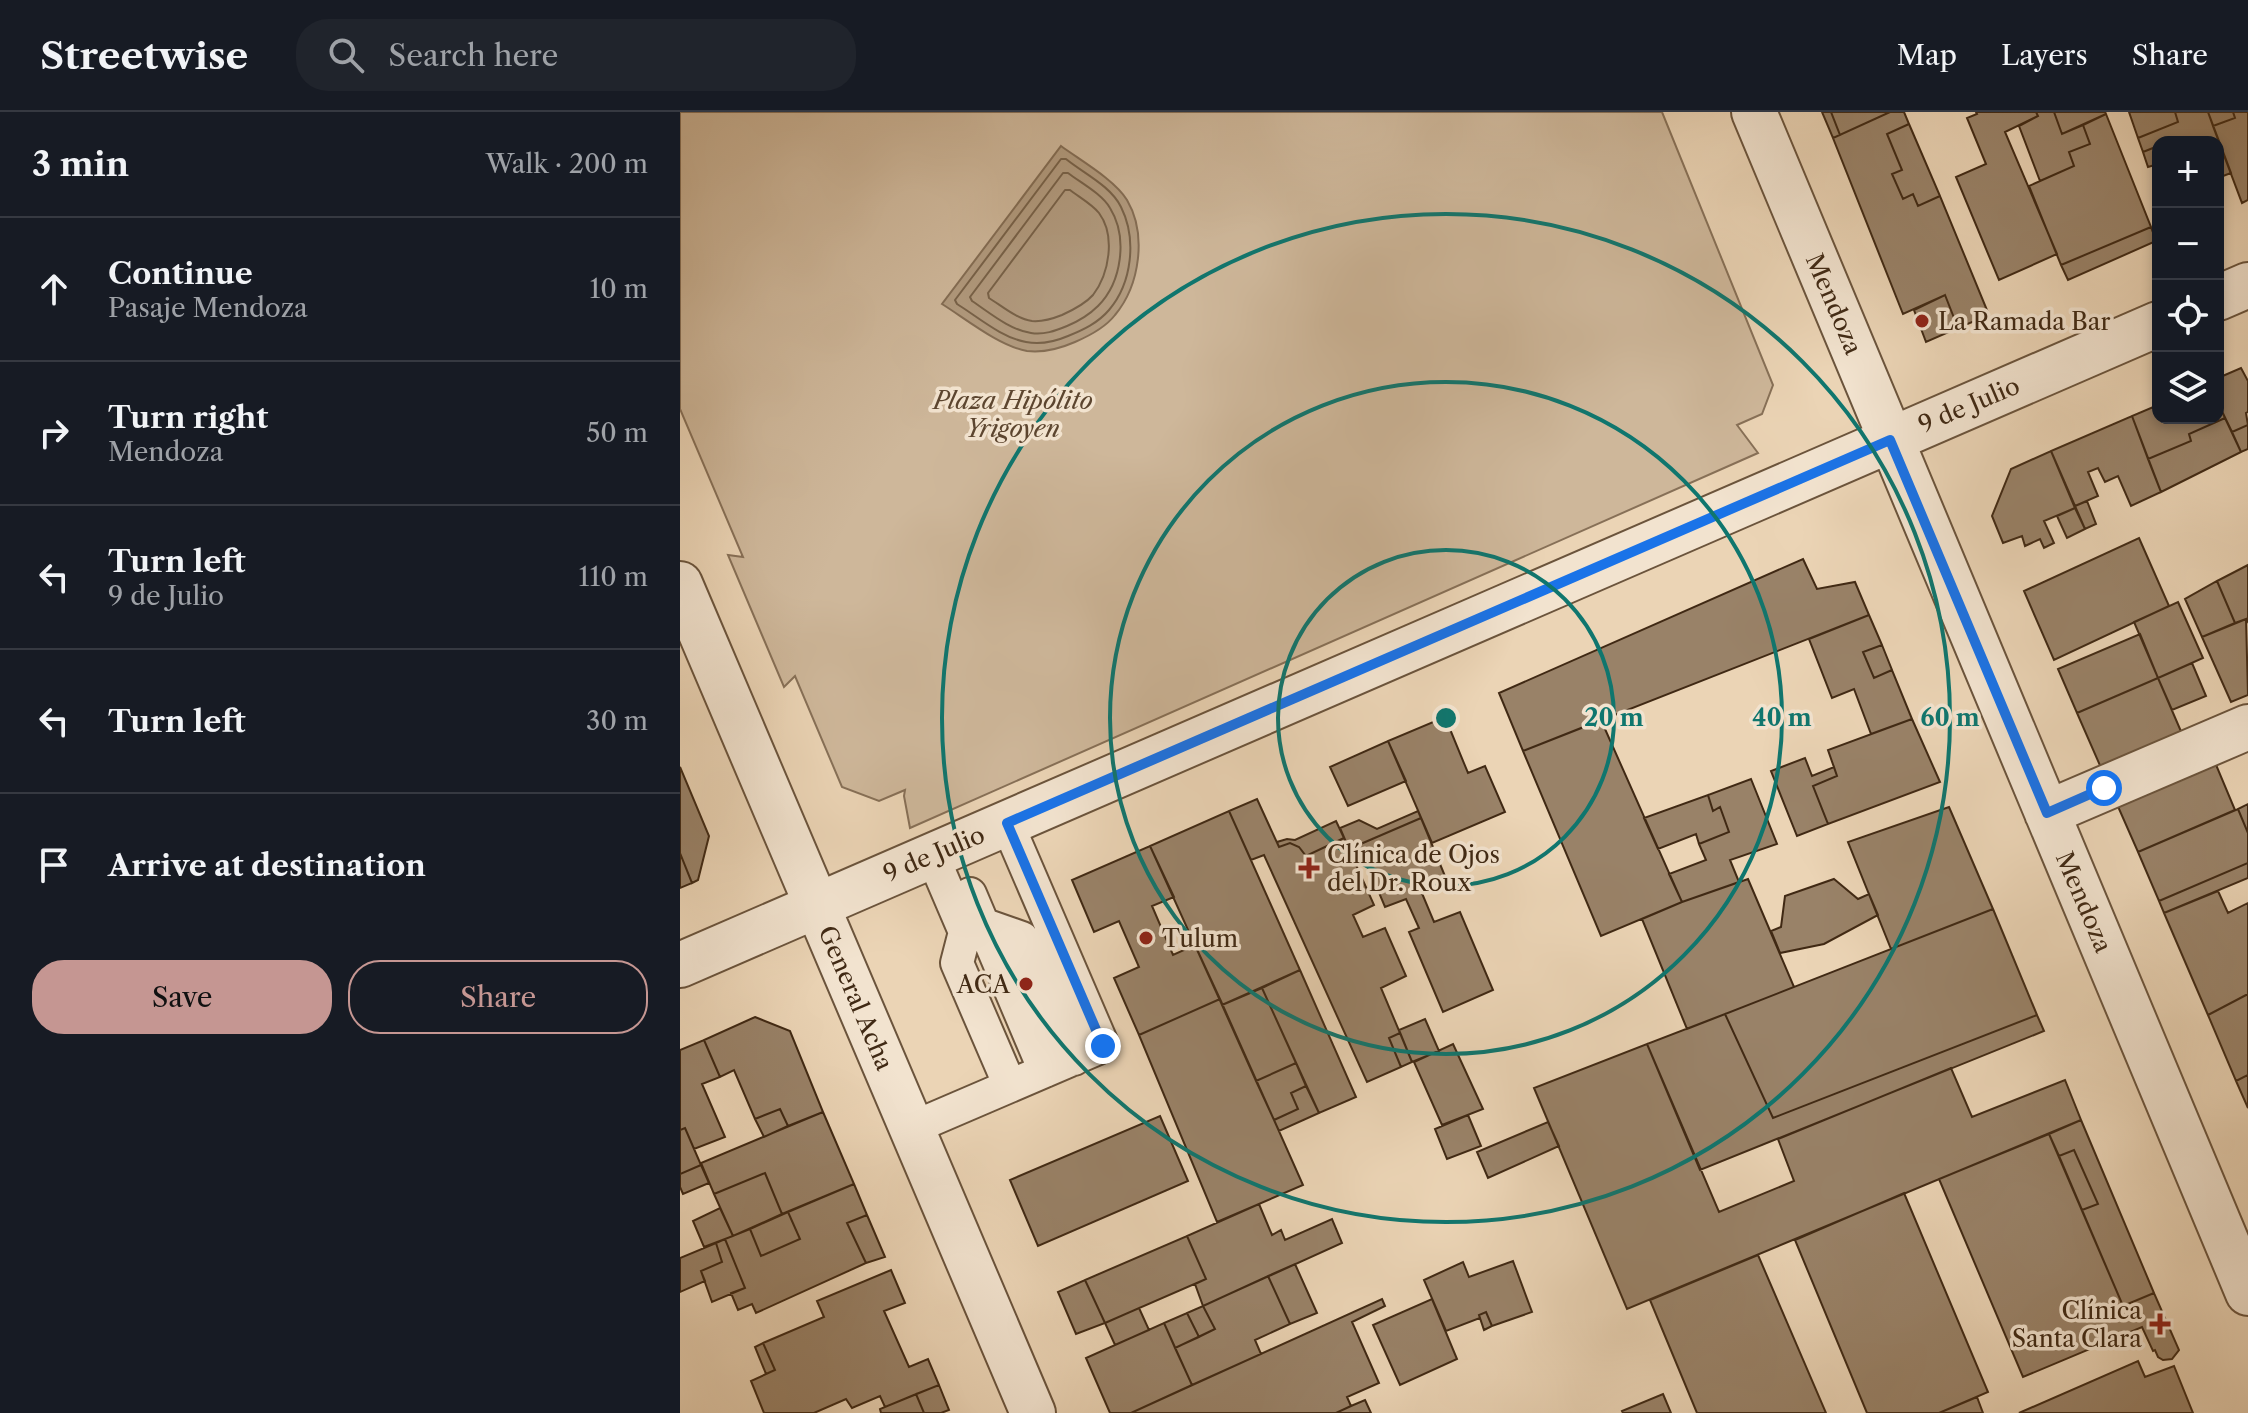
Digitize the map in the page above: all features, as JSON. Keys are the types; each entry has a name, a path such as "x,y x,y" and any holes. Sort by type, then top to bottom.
{"street":[{"name":"Mendoza","path":"1754,112 2248,1293"},
{"path":"2224,295 2248,285"},
{"name":"9 de Julio","path":"680,965 2152,327"},
{"name":"General Acha","path":"680,584 1033,1413"},
{"path":"2047,813 2248,727"}],"lane":[{"path":"912,1128 1103,1046 1007,823"},
{"path":"941,851 1059,1065"},
{"path":"941,851 965,932 957,963 1010,1086"}],"green space":[{"name":"Plaza Hipólito Yrigoyen","path":"680,112 1662,112 1773,385 1762,414 1737,425 1758,453 910,828 905,790 879,801 842,787 795,676 784,687 728,555 743,557 680,409"}],"water":[{"path":"1061,146 1106,178 1127,200 1137,228 1138,259 1124,303 1106,324 1063,347 1027,351 994,338 942,304"}],"building":[{"path":"1822,112 1831,112 1840,135 1833,138"},
{"path":"1831,112 1890,112 1840,135"},
{"path":"1890,112 1904,112 1909,124 1887,134 1902,170 1892,174 1903,199 1913,194 1918,206 1940,196 1989,315 1958,328 1945,295 1903,314 1833,138"},
{"path":"1976,112 2036,112 2038,116 2005,132 2057,254 1999,280 1956,177 1986,164 1967,118"},
{"path":"2036,112 2054,112 2062,134 2083,125 2090,144 2069,152 2074,166 2040,181 2019,126 2038,116"},
{"path":"2054,112 2105,112 2106,114 2062,134"},
{"path":"2129,112 2175,112 2178,122 2138,138"},
{"path":"2175,112 2208,112 2217,136 2152,136 2152,148 2143,152 2138,138 2178,122"},
{"path":"2208,112 2233,112 2235,118 2213,126"},
{"path":"2233,112 2248,112 2248,200 2242,203 2224,155 2224,136 2217,136 2213,126 2235,118"},
{"path":"2106,114 2151,227 2061,265 2029,186 2074,166 2069,152 2090,144 2083,125"},
{"path":"1909,124 1940,196 1918,206 1913,194 1903,199 1892,174 1902,170 1887,134"},
{"path":"2152,148 2152,166 2148,167 2143,152"},
{"path":"2224,154 2231,173 2224,176"},
{"path":"2151,227 2152,243 2068,280 2061,265"},
{"path":"1945,295 1958,328 1926,342 1914,310"},
{"path":"2241,368 2248,381 2248,425 2232,432 2224,415 2224,375"},
{"path":"2152,408 2152,424 2212,424 2189,434 2191,441 2148,459 2132,416"},
{"path":"2132,416 2161,492 2131,506 2118,476 2105,482 2098,468 2088,472 2098,496 2075,506 2051,451"},
{"path":"2224,418 2241,452 2161,492 2148,459 2191,441 2189,434 2212,424 2224,424"},
{"path":"2248,425 2248,449 2241,452 2232,432"},
{"path":"2051,451 2075,508 2044,521 2054,543 2044,548 2040,539 2025,546 2022,536 2003,543 1992,516 2011,469"},
{"path":"2087,501 2096,524 2085,529 2075,506"},
{"path":"2075,508 2085,529 2067,538 2057,516"},
{"path":"2139,538 2169,606 2054,660 2024,591"},
{"path":"1803,559 1817,589 1855,582 1869,615 1523,751 1499,693"},
{"path":"2248,565 2248,622 2246,619 2235,623 2217,581"},
{"path":"2217,581 2235,623 2202,637 2185,599"},
{"path":"2178,602 2203,658 2158,678 2134,622"},
{"path":"1869,615 1882,645 1863,652 1874,678 1892,670 1912,719 1871,734 1854,689 1832,698 1809,639"},
{"path":"2246,619 2248,695 2231,702 2202,637"},
{"path":"2140,634 2158,678 2077,713 2058,669"},
{"path":"1882,645 1892,670 1874,678 1863,652"},
{"path":"2192,663 2206,696 2172,710 2158,678"},
{"path":"2158,678 2183,736 2102,770 2077,713"},
{"path":"1445,717 1468,773 1485,766 1505,812 1432,843 1388,741"},
{"path":"1912,719 1940,782 1828,824 1813,786 1837,776 1828,750"},
{"path":"1601,720 1682,902 1601,936 1523,751"},
{"path":"1388,741 1406,781 1348,806 1330,767"},
{"path":"1805,758 1812,776 1834,767 1837,776 1813,786 1828,824 1797,836 1771,771"},
{"path":"2214,760 2235,810 2138,852 2116,802"},
{"path":"680,767 709,836 698,880 692,883 680,853"},
{"path":"1751,779 1777,844 1730,860 1739,882 1682,902 1669,874 1706,860 1699,844 1729,832 1720,807 1713,811 1708,795"},
{"path":"1708,795 1713,811 1720,807 1729,832 1699,844 1696,834 1658,849 1644,818"},
{"path":"1257,799 1279,847 1290,843 1299,847 1306,856 1344,838 1374,905 1353,915 1363,937 1385,928 1406,976 1381,988 1400,1033 1389,1038 1401,1067 1367,1082 1264,855 1251,860 1229,811"},
{"path":"2248,804 2248,833 2238,809"},
{"path":"1949,807 1993,909 1891,949 1848,842"},
{"path":"2238,809 2248,833 2248,863 2159,901 2138,852"},
{"path":"1229,811 1300,970 1222,1005 1150,846"},
{"path":"1418,811 1421,818 1349,849 1340,828 1359,820 1377,829"},
{"path":"1421,818 1447,881 1421,891 1434,922 1460,912 1493,990 1443,1012 1409,932 1419,928 1406,899 1385,907 1365,859 1355,863 1349,849"},
{"path":"1336,821 1344,838 1306,856 1299,847 1290,843 1279,847 1277,842 1295,840"},
{"name":"Tulum","path":"1150,846 1174,897 1152,906 1173,955 1195,945 1220,999 1139,1035 1114,978 1139,967 1119,921 1094,932 1072,880"},
{"path":"680,853 692,883 680,888"},
{"path":"2248,863 2248,878 2164,913 2159,901"},
{"path":"1748,879 1794,987 1687,1029 1642,919"},
{"path":"1834,879 1858,899 1869,894 1878,915 1824,944 1780,953 1771,931 1781,927 1785,896"},
{"path":"2218,891 2228,913 2248,903 2248,994 2208,1015 2164,913"},
{"path":"1993,909 2037,1015 1773,1118 1725,1014"},
{"path":"1300,970 1356,1097 1319,1113 1262,988"},
{"path":"1262,988 1296,1063 1256,1081 1222,1005"},
{"path":"2248,994 2248,1075 2236,1081 2208,1015"},
{"path":"1220,999 1303,1185 1217,1222 1139,1035"},
{"path":"1725,1014 1773,1118 2037,1015 2044,1031 1700,1170 1647,1044"},
{"path":"755,1017 790,1031 823,1112 788,1126 780,1109 755,1119 734,1070 720,1077 704,1040"},
{"path":"1425,1019 1439,1051 1412,1062 1399,1030"},
{"path":"1400,1033 1412,1062 1401,1067 1389,1038"},
{"path":"704,1040 720,1077 702,1084 725,1137 694,1149 685,1128 680,1130 680,1050"},
{"path":"1453,1044 1483,1109 1442,1125 1414,1062"},
{"path":"1647,1044 1719,1212 1794,1181 1778,1139 1951,1068 1972,1117 2065,1080 2081,1120 1627,1309 1534,1088"},
{"path":"1296,1063 1306,1086 1291,1093 1298,1109 1274,1120 1256,1081"},
{"path":"2248,1075 2248,1108 2236,1081"},
{"path":"1306,1086 1319,1113 1279,1131 1274,1120 1298,1109 1291,1093"},
{"path":"780,1109 788,1126 764,1137 755,1119"},
{"path":"823,1112 854,1184 782,1214 765,1173 714,1194 701,1163"},
{"path":"1468,1115 1481,1146 1447,1159 1435,1129"},
{"path":"1160,1116 1188,1181 1038,1246 1010,1180"},
{"path":"2081,1120 2154,1293 2123,1306 2082,1210 2098,1204 2074,1150 2059,1156 2049,1134"},
{"path":"1548,1122 1559,1146 1488,1178 1477,1152"},
{"path":"685,1128 701,1165 680,1174 680,1130"},
{"path":"2049,1134 2123,1306 2154,1293 2179,1350 2172,1359 2158,1357 2142,1327 2023,1377 1939,1179"},
{"path":"2074,1150 2098,1204 2082,1210 2059,1156"},
{"path":"701,1165 709,1183 683,1194 680,1174"},
{"path":"765,1173 782,1214 733,1236 714,1194"},
{"path":"854,1184 867,1215 847,1223 866,1263 756,1313 752,1304 738,1310 731,1293 745,1288 725,1239 750,1229 761,1256 800,1239 788,1212"},
{"path":"1904,1193 1988,1392 1939,1413 1867,1413 1795,1240"},
{"path":"1259,1204 1272,1235 1281,1230 1285,1240 1332,1219 1342,1243 1203,1306 1195,1284 1206,1279 1187,1236"},
{"path":"720,1208 733,1236 704,1247 693,1221"},
{"path":"788,1212 800,1239 761,1256 750,1229"},
{"path":"867,1215 885,1257 866,1263 847,1223"},
{"path":"1187,1236 1206,1279 1105,1323 1085,1280"},
{"path":"725,1239 745,1288 712,1302 701,1271 722,1262 716,1243"},
{"path":"716,1243 722,1262 701,1271 705,1281 680,1292 680,1258"},
{"path":"1758,1255 1826,1413 1697,1413 1650,1300"},
{"path":"1513,1261 1532,1312 1492,1326 1486,1312 1479,1315 1480,1318 1446,1331 1424,1280 1463,1262 1469,1277"},
{"path":"1295,1264 1317,1313 1290,1324 1268,1276"},
{"path":"891,1270 905,1303 884,1311 909,1367 928,1359 939,1385 885,1407 880,1396 852,1408 846,1399 814,1413 764,1413 751,1381 775,1370 763,1343 824,1317 817,1301"},
{"path":"1268,1276 1290,1324 1255,1340 1261,1354 1192,1385 1175,1348 1215,1329 1203,1306"},
{"path":"1085,1280 1105,1323 1076,1334 1058,1292"},
{"path":"1382,1299 1385,1306 1352,1322 1379,1383 1347,1397 1351,1406 1336,1413 1131,1413"},
{"path":"1432,1299 1457,1359 1400,1385 1373,1325"},
{"path":"1203,1306 1215,1329 1199,1337 1187,1313"},
{"path":"1139,1308 1149,1330 1115,1345 1105,1323"},
{"path":"1486,1312 1492,1326 1484,1330 1479,1315"},
{"path":"1187,1313 1199,1337 1175,1348 1164,1323"},
{"path":"1164,1323 1192,1385 1131,1413 1110,1413 1086,1358"},
{"path":"763,1343 775,1370 766,1374 755,1347"},
{"path":"2138,1361 2145,1377 2174,1366 2193,1413 2019,1413"},
{"path":"939,1385 949,1410 924,1413 916,1394"},
{"path":"916,1394 924,1413 881,1413 880,1409"},
{"path":"1663,1394 1671,1413 1622,1411"},
{"path":"1977,1397 1983,1413 1939,1413"},
{"path":"1365,1400 1371,1413 1336,1413 1351,1406"}],"place":[{"name":"La Ramada Bar","path":"1922,321"},
{"name":"Clínica de Ojos del Dr. Roux","path":"1309,868"},
{"name":"Tulum","path":"1146,938"},
{"name":"ACA","path":"1026,984"},
{"name":"Clínica Santa Clara","path":"2160,1324"}],"route":[{"path":"1103,1046 1007,823 1890,440 2047,813 2104,788"}]}
